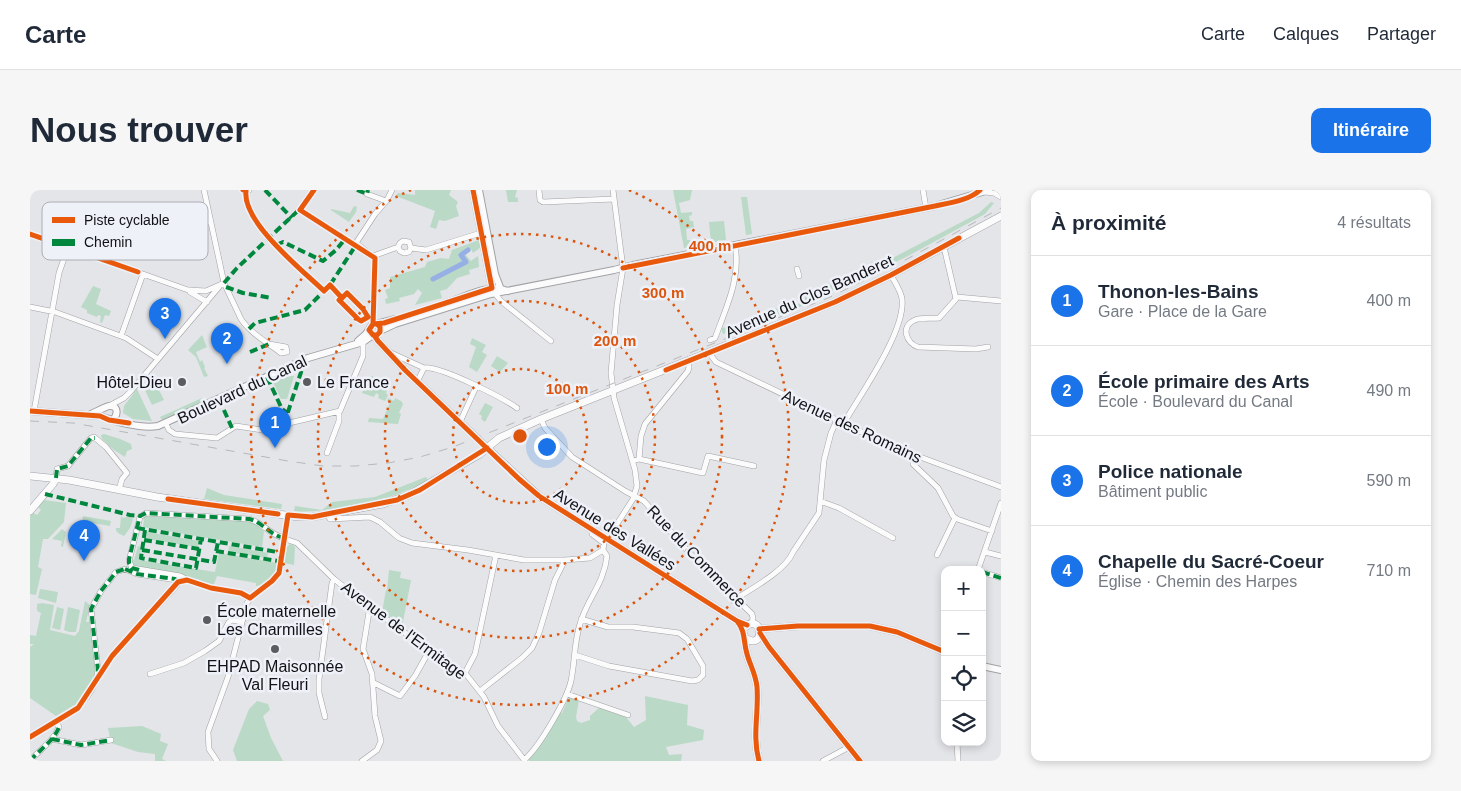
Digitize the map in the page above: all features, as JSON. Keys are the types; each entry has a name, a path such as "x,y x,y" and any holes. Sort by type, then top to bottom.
{"main road":[{"name":"Avenue du Clos Banderet","path":"33,477 56,478 168,499 288,516 309,517 383,504 409,496 487,448 499,438 541,419 810,313 891,275 1001,216"},
{"name":"Avenue des Vallées","path":"487,448 539,496 737,621 749,633"},
{"path":"33,477 45,483 46,493"},
{"path":"30,511 54,483 56,478"},
{"path":"759,761 755,734 756,682 746,653 749,633 757,625 769,647 860,761"},
{"path":"749,633 759,637 760,631"},
{"path":"749,633 769,647"}],"street":[{"path":"392,190 386,202 375,214 356,243 374,256 375,330 381,344 388,352 487,448"},
{"path":"473,190 484,232 508,306"},
{"path":"479,190 493,291 508,306 551,341"},
{"path":"539,190 542,202 614,199"},
{"path":"608,538 634,495 637,486 633,462 614,400 611,371 617,305 623,268 613,190"},
{"path":"923,190 926,208"},
{"path":"355,344 375,330 493,291 623,268 926,208 952,202 982,191 994,193 1001,197"},
{"path":"367,194 386,202"},
{"path":"208,211 222,285 242,322 269,344"},
{"path":"411,248 426,250 484,232"},
{"path":"30,234 42,238"},
{"path":"374,256 398,247 400,243 405,241 409,243 411,248"},
{"path":"710,340 715,338 733,286 737,263 735,245"},
{"path":"398,247 400,252 404,253 409,252 411,248"},
{"path":"944,247 957,297 946,313 939,318 919,319 911,322 906,330 907,339 911,344 918,347 976,349 988,347"},
{"path":"64,260 59,273 32,411 86,415 112,420 115,418 124,398 222,285"},
{"path":"103,260 185,290 207,302"},
{"path":"797,269 798,276"},
{"path":"121,336 143,274"},
{"path":"844,423 885,353 899,320 902,299 891,275"},
{"path":"185,290 201,292 222,285"},
{"path":"957,297 1001,301"},
{"path":"30,307 53,311 131,340 158,359"},
{"name":"Boulevard du Canal","path":"112,420 150,427 166,424 308,358 363,342 375,330"},
{"path":"166,424 169,430 175,434 219,438 236,426 275,432 280,431 288,424 339,412 343,409 363,356 363,342 381,344"},
{"path":"388,352 424,368 428,367 442,372 501,398 517,408"},
{"name":"Avenue des Romains","path":"708,353 716,362 914,456 1001,487"},
{"path":"639,459 641,436 645,424 688,370 688,362"},
{"path":"417,382 424,368"},
{"path":"460,422 476,387"},
{"path":"86,415 124,398"},
{"path":"107,407 115,408 117,413"},
{"path":"104,418 102,414 107,407"},
{"path":"327,453 339,421 339,412"},
{"name":"Boulevard du Canal","path":"117,413 119,417 129,423"},
{"name":"Rue du Commerce","path":"541,419 545,428 572,457 644,501 694,558 737,598 752,615 749,633"},
{"path":"737,598 768,578 791,559 793,552 817,517 824,460 831,433 837,420"},
{"path":"56,478 56,469 66,467 91,438 95,438 127,473 119,490"},
{"path":"633,462 639,459 703,473 708,456 754,466"},
{"path":"914,456 913,464 938,488 955,518 992,531"},
{"path":"820,501 839,508 893,538"},
{"path":"980,566 1001,503"},
{"name":"Avenue de l'Ermitage","path":"250,598 241,593 192,582 180,576 134,569 129,561 142,514 247,518 257,521 274,535 296,542 334,579 371,608 429,651 465,674 480,690 488,702 498,726 524,760"},
{"path":"327,514 330,519 365,516 372,518 399,538 412,543 524,560 590,558 603,550"},
{"path":"217,761 209,749 208,732 228,677 246,605 250,598 278,575 288,516"},
{"path":"938,555 955,518"},
{"path":"524,760 541,740 567,694 571,681 581,619 599,586 605,570 607,556 603,550 604,544 592,534 592,529"},
{"path":"985,552 1001,556"},
{"path":"465,674 475,654 496,555"},
{"path":"480,690 532,648 539,633 555,580 565,560"},
{"path":"30,736 78,708 112,656 178,582 175,579 137,574 124,569 118,570 103,589 91,609 90,616 98,672 96,680"},
{"path":"986,573 1001,578"},
{"path":"325,717 319,693 319,679 332,582 334,579"},
{"path":"362,761 377,750 381,741 375,716 374,683 363,649 371,608"},
{"path":"575,655 609,666 692,681 698,680 703,675 702,666 686,639 679,633 633,627 608,627 581,619"},
{"path":"150,674 174,667 194,658 217,643 229,622 232,620 242,622"},
{"path":"760,631 798,626 870,626 897,632 941,650"},
{"path":"374,683 400,696 415,676 429,651"},
{"path":"986,667 1001,670"},
{"path":"567,694 628,716"},
{"path":"30,761 52,739 59,728 56,722"},
{"path":"52,739 81,745 111,740"},
{"path":"957,746 958,761"},
{"path":"823,761 849,747"}],"green space":[{"path":"415,190 451,190 449,195 458,202 456,206 459,216 445,221 439,220 436,229 430,227 435,211 396,196 398,193 415,195"},
{"path":"506,190 517,190 515,197 518,198 518,202 508,202"},
{"path":"673,190 692,190 690,200 679,203 681,213 692,212 692,215 689,216 690,221 693,221 694,227 686,229 687,240 696,243 696,246 684,248"},
{"path":"741,197 747,197 752,234 746,235"},
{"path":"991,202 994,203 985,214 908,256 825,293 796,309 759,320 723,334 721,328 737,326 774,309 797,305 805,299 805,293 818,293 872,262 881,264 979,213"},
{"path":"354,206 357,207 356,212 349,222 331,210 350,213"},
{"path":"724,221 726,240 711,243 709,222"},
{"path":"479,240 481,247 473,253 471,249 465,254 471,261 478,256 479,267 469,270 470,274 457,278 447,289 440,291 442,298 415,305 422,293 418,289 414,294 399,298 400,301 386,304 385,299 388,298 385,290 390,288 390,277 425,267 427,262 441,258 449,259 452,250"},
{"path":"93,286 101,289 96,304 111,311 109,316 105,315 102,323 100,322 101,316 98,315 97,317 87,313 87,310 81,307"},
{"path":"202,335 207,347 196,352 200,362 202,360 208,376 204,377 196,357 188,350"},
{"path":"472,338 486,345 482,352 487,355 477,372 469,367 476,347 470,344"},
{"path":"497,356 508,363 500,372 491,366"},
{"path":"287,376 294,376 287,399 281,399 273,382"},
{"path":"372,376 385,385 384,388 387,390 386,393 388,395 385,401 378,398 379,395 376,393 374,397 362,393 366,381 369,382"},
{"path":"155,382 164,400 152,405 144,388"},
{"path":"137,389 152,421 133,419 123,413 124,406"},
{"path":"202,398 204,402 162,420 160,417"},
{"path":"388,398 394,401 395,398 403,404 399,413 401,414 398,424 368,422 369,418 383,419 390,403 387,401"},
{"path":"485,403 493,407 485,422 479,414"},
{"path":"104,434 131,444 132,449 127,451 125,457 102,439 101,435"},
{"path":"427,478 427,481 399,494 379,500 322,510 332,502 375,497"},
{"path":"207,488 224,495 282,504 281,509 204,499"},
{"path":"44,500 66,503 64,522 48,539 43,539 38,567 42,569 36,595 30,594 30,516 33,513 37,515 41,510 38,507"},
{"path":"295,506 322,510 308,511 294,511"},
{"path":"83,516 111,521 110,526 82,521"},
{"path":"121,516 123,518 130,516 133,519 130,528 124,536 116,530 116,528 120,528"},
{"path":"146,516 255,523 264,531 262,547 143,527 144,519 142,518"},
{"path":"62,529 66,532 63,547 61,546 62,541 52,539"},
{"path":"147,532 199,541 198,547 146,539"},
{"path":"290,544 295,546 294,565 284,563 286,548"},
{"path":"138,546 141,547 139,560 215,572 219,553 278,563 271,578 264,584 256,586 256,583 217,576 213,587 132,566 131,559 134,560"},
{"path":"229,546 268,553 267,558 228,552"},
{"path":"389,570 401,572 400,578 411,580 402,627 382,612"},
{"path":"40,589 58,592 56,603 38,598"},
{"path":"85,601 90,605 86,622 89,622 96,667 94,676 83,698 56,716 30,698 30,647 34,644 30,644 30,635 36,636 41,613 37,611 37,604 54,605 50,630 75,636 79,631"},
{"path":"57,607 64,609 60,630 52,628"},
{"path":"68,607 80,610 76,632 64,630"},
{"path":"645,696 688,705 687,725 704,730 703,740 666,747 669,755 682,754 681,761 529,761 529,758 559,712 562,713 569,697 579,700 576,717 577,721 581,723 590,720 590,716 600,707 625,716 634,727 646,720"},
{"path":"257,701 268,704 270,710 263,716 271,738 283,761 237,761 233,750 249,709"},
{"path":"142,726 161,734 160,741 168,744 162,759 166,761 155,761 155,754 138,752 111,743 108,728"}],"waterway":[{"path":"433,279 466,262 461,255 468,250"}],"railway":[{"path":"30,421 73,423 323,466 388,463 420,457 453,447 828,298 896,265 1001,208"}],"marked path":[{"path":"265,190 292,218"},
{"path":"357,190 367,194 368,190"},
{"path":"224,283 237,268 303,206"},
{"path":"276,245 283,242 323,261 345,239"},
{"path":"249,329 255,323 305,310 330,285 356,245"},
{"path":"226,287 243,293 272,298"},
{"path":"250,352 269,344"},
{"path":"288,424 286,418 305,360"},
{"path":"267,377 282,409 287,413"},
{"path":"219,399 232,428"},
{"path":"56,478 57,469 68,466 91,438 95,438"},
{"path":"45,494 130,515 140,516 146,513 249,519 275,535 285,538"},
{"path":"139,570 132,568 129,559 140,516"},
{"path":"137,528 283,553"},
{"path":"145,530 141,558 196,568 201,539"},
{"path":"144,540 199,549"},
{"path":"142,550 214,562 218,542"},
{"path":"216,551 278,561"},
{"path":"125,569 137,574 175,579 178,582 112,656 96,680 98,670 91,609 101,591 116,572 125,569"},
{"path":"986,573 1001,578"},
{"path":"30,761 54,737 59,727 56,722"},
{"path":"52,739 81,745 111,740"}],"cycle path":[{"path":"243,190 246,191 247,203 253,217 275,245 324,291 330,285 342,298 339,300 358,319 361,321 368,317 363,309 347,293 342,298"},
{"path":"314,190 300,210 375,258 373,324"},
{"path":"377,324 380,327 380,332 377,335 373,335 369,330 373,324 384,323 492,288 473,190"},
{"path":"623,268 947,204 965,199 980,190"},
{"path":"30,234 42,238"},
{"path":"666,370 835,302 891,275 959,238"},
{"path":"104,260 138,272"},
{"path":"374,335 405,370 539,496 737,621 747,625"},
{"path":"30,411 100,416 109,420 129,423"},
{"path":"30,737 78,708 112,656 178,582 187,580 211,588 241,593 250,598 279,573 288,515 312,517 397,500 420,490 487,448"},
{"path":"168,499 278,514"},
{"path":"737,621 743,633 756,683 756,742 759,761"},
{"path":"759,629 798,626 870,626 897,632 941,650"},
{"path":"760,633 769,647 860,761"}],"place":[{"name":"Police nationale","path":"165,339"},
{"name":"École primaire des Arts","path":"227,364"},
{"name":"Hôtel-Dieu","path":"182,382"},
{"name":"Le France","path":"307,382"},
{"name":"Thonon-les-Bains","path":"275,448"},
{"name":"Chapelle du Sacré-Coeur","path":"84,561"},
{"name":"École maternelle Les Charmilles","path":"207,620"},
{"name":"EHPAD Maisonnée Val Fleuri","path":"275,649"}]}
